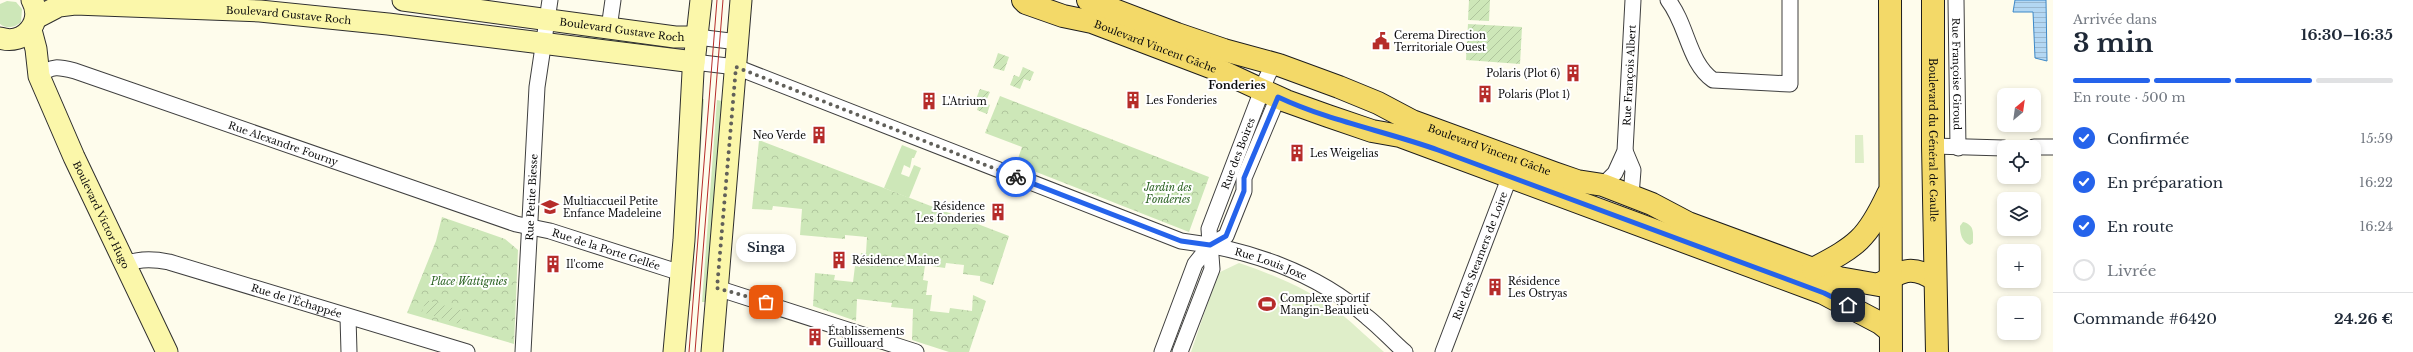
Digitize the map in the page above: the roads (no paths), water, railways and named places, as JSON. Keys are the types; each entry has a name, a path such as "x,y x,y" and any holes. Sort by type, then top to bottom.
{"main road":[{"path":"674,352 681,273 694,62 700,0"},
{"path":"712,352 741,0"},
{"name":"Boulevard Vincent Gâche","path":"1023,0 1026,3 1063,16 1092,22 1221,71 1270,94 1372,131 1400,136 1513,168 1603,185 1652,204 1688,223 1813,270 1839,278 1879,285 1891,275"},
{"name":"Boulevard Vincent Gâche","path":"1088,0 1224,50 1274,64 1378,103 1412,121 1513,168 1824,293 1880,323 1890,341"},
{"path":"1890,0 1890,341"},
{"name":"Boulevard du Général de Gaulle","path":"1934,0 1933,146 1937,352"},
{"name":"Boulevard Gustave Roch","path":"408,1 548,10 609,28 675,37 697,37"},
{"path":"408,1 411,27"},
{"name":"Boulevard Gustave Roch","path":"4,39 18,39 33,16 59,6 75,4 260,11 411,27 694,62"},
{"name":"Boulevard Victor Hugo","path":"33,16 39,76 74,157 167,352"},
{"name":"Boulevard Victor Hugo","path":"4,39 39,76"},
{"path":"1813,270 1857,244 1873,223 1891,189"},
{"path":"1891,275 1901,271 1912,271 1926,274 1935,280"}],"street":[{"path":"609,28 613,0"},
{"name":"Rue François Albert","path":"1603,185 1615,173 1625,151 1633,0"},
{"path":"1668,0 1689,38 1695,60 1703,73 1713,80 1790,84 1790,0"},
{"name":"Rue Françoise Giroud","path":"1956,0 1958,148"},
{"name":"Boulevard Gustave Roch","path":"543,44 548,10"},
{"path":"697,37 738,42"},
{"name":"Rue Petite Biesse","path":"523,352 537,87 543,44"},
{"name":"Rue Louis Joxe","path":"694,62 736,67 1181,241 1210,245 1246,253 1322,285 1368,317 1405,352"},
{"name":"Rue des Boires","path":"1180,352 1212,269 1210,228 1236,178 1270,94 1274,64"},
{"name":"Rue Alexandre Fourny","path":"39,76 48,68 56,66 75,71 530,228"},
{"path":"1933,146 1958,148 1997,148"},
{"path":"2041,147 2053,147"},
{"name":"Rue François Albert","path":"1625,151 1632,170 1631,196"},
{"name":"Rue des Steamers de Loire","path":"1443,352 1513,168"},
{"name":"Rue de la Porte Gellée","path":"530,228 550,231 681,273"},
{"path":"1162,352 1195,264 1210,245"},
{"name":"Rue de l'Échappée","path":"126,264 135,260 156,259 169,262 467,352"},
{"path":"717,288 916,352"},
{"path":"348,317 349,352"}],"water":[{"path":"2015,0 2046,0 2047,61 2035,58 2033,12 2013,12"}],"tram line":[{"path":"689,352 717,0"},
{"path":"695,352 723,0"}],"place":[{"name":"Cerema Direction Territoriale Ouest","path":"1381,41"},
{"name":"Polaris (Plot 6)","path":"1573,73"},
{"name":"Polaris (Plot 1)","path":"1485,94"},
{"name":"Les Fonderies","path":"1133,100"},
{"name":"L'Atrium","path":"929,101"},
{"name":"Neo Verde","path":"819,135"},
{"name":"Les Weigelias","path":"1297,153"},
{"name":"Multiaccueil Petite Enfance Madeleine","path":"550,207"},
{"name":"Résidence Les fonderies","path":"998,212"},
{"name":"Résidence Maine","path":"839,260"},
{"name":"Il'come","path":"553,264"},
{"name":"Résidence Les Ostryas","path":"1495,287"},
{"name":"Singa","path":"766,302"},
{"name":"Complexe sportif Mangin-Beaulieu","path":"1267,304"},
{"name":"Établissements Guillouard","path":"815,337"}],"district":[{"name":"Fonderies","path":"1237,85"}],"park label":[{"name":"Jardin des Fonderies","path":"1168,192"},
{"name":"Place Wattignies","path":"469,281"}]}
